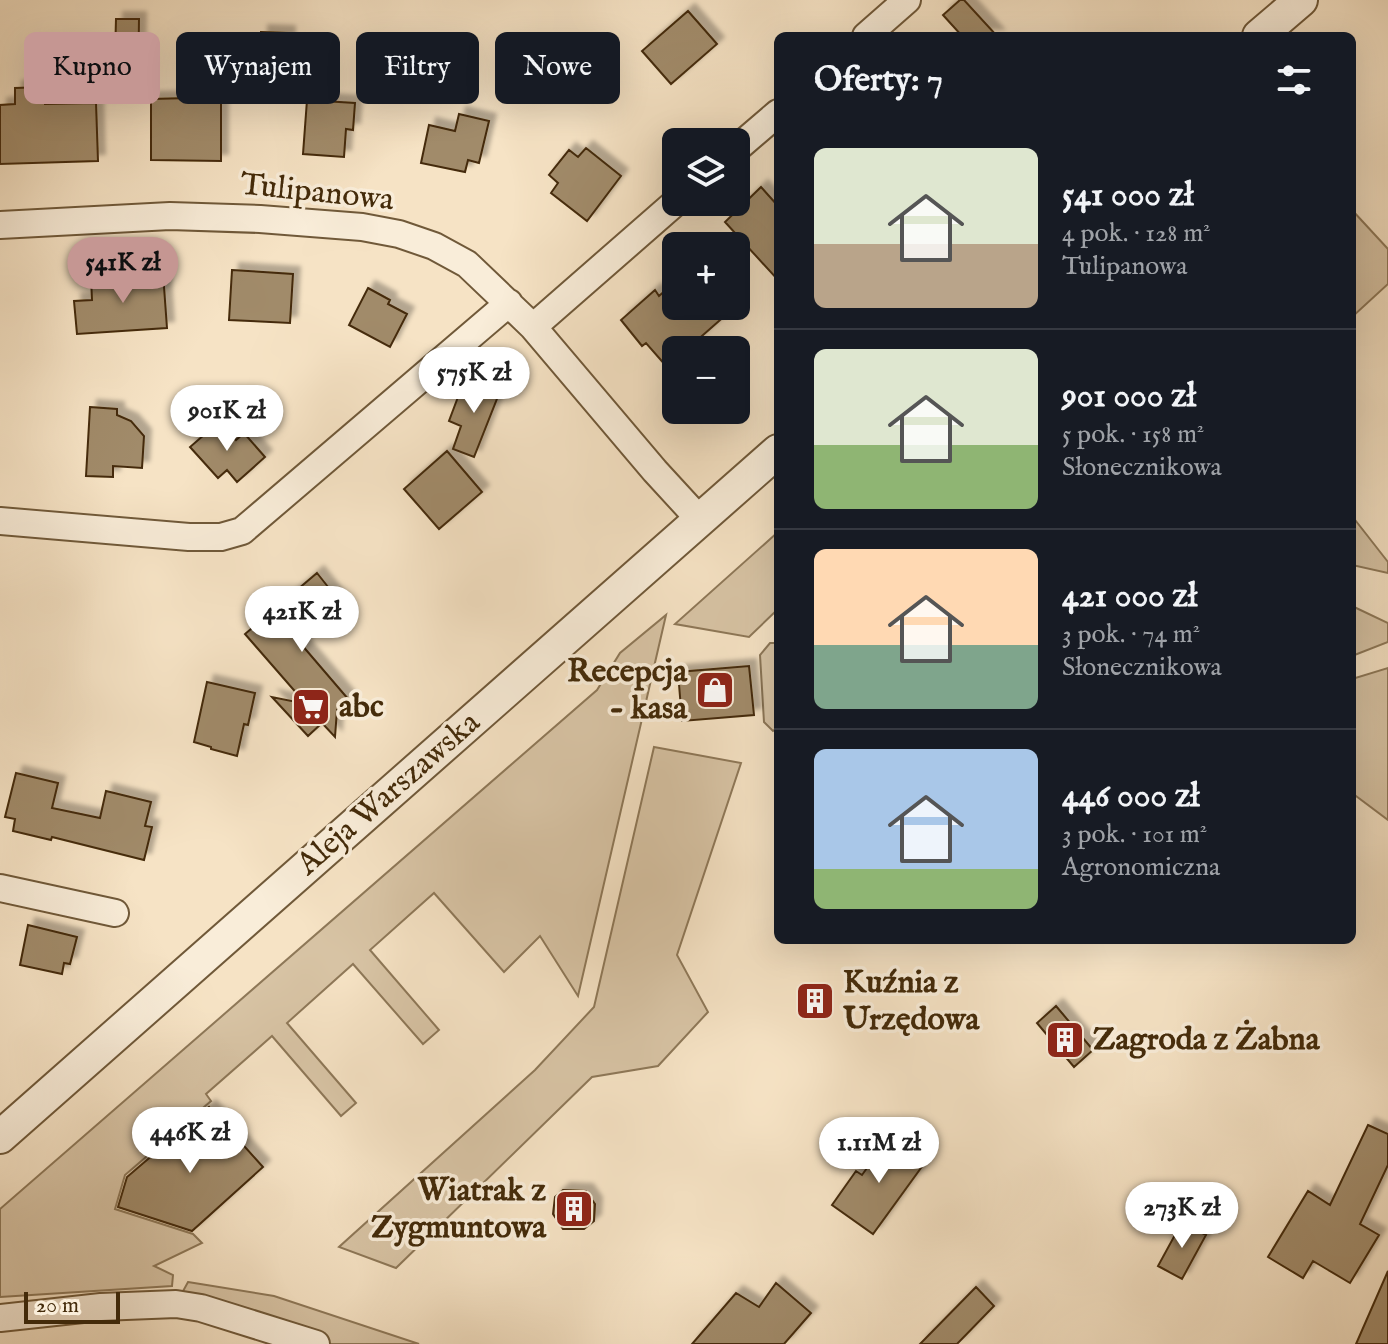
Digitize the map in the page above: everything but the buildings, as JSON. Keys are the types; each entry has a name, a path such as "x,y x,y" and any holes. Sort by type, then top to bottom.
{"street":[{"path":"871,32 907,0"},
{"path":"1264,32 1301,0"},
{"path":"750,137 774,116"},
{"path":"533,327 662,214"},
{"name":"Tulipanowa","path":"0,225 170,216 260,219 362,227 399,234 434,246 467,264 533,327 700,520"},
{"path":"0,521 189,537 221,537 242,531 509,303"},
{"name":"Aleja Warszawska","path":"0,1137 774,455"},
{"path":"0,888 115,913"},
{"path":"0,1318 101,1307 176,1304 201,1308 316,1344"}],"shaded area":[{"path":"1356,214 1388,249 1388,284 1356,313"},
{"path":"1356,521 1388,562 1388,573 1356,566"},
{"path":"774,536 774,613 749,637 675,624"},
{"path":"1356,608 1388,623 1388,642 1356,654"},
{"path":"666,615 578,996 540,936 504,972 434,893 370,950 439,1030 423,1044 353,964 287,1023 356,1103 341,1116 272,1036 206,1094 211,1101 125,1175 115,1209 193,1234 202,1243 154,1266 173,1275 172,1286 0,1297 0,1209 597,690 620,653"},
{"path":"770,643 774,643 773,731 764,722 760,655"},
{"path":"1388,668 1388,820 1356,796 1356,678"},
{"path":"654,747 741,763 677,955 708,1012 658,1066 592,1077 396,1268 339,1247 535,1070 594,1007"},
{"path":"188,1282 274,1296 419,1344 310,1344 176,1304"}],"place":[{"name":"Recepcja - kasa","path":"715,690"},
{"name":"abc","path":"311,707"},
{"name":"Kuźnia z Urzędowa","path":"815,1001"},
{"name":"Zagroda z Żabna","path":"1065,1040"},
{"name":"Wiatrak z Zygmuntowa","path":"574,1209"}]}
